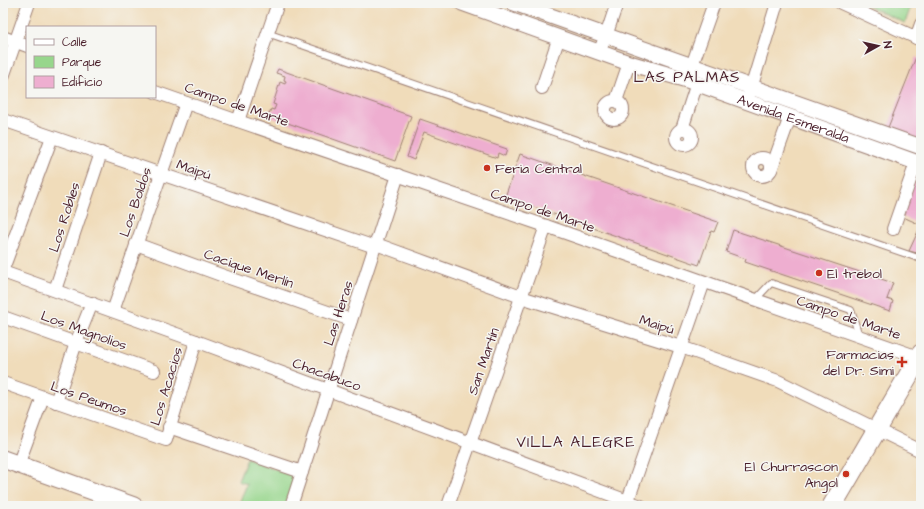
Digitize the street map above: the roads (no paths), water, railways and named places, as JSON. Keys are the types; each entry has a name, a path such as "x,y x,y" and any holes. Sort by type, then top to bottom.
{"main road":[{"path":"846,506 920,356"},
{"path":"832,506 921,376"},
{"path":"10,462 100,500 134,506"}],"street":[{"path":"3,77 29,3"},
{"path":"238,121 278,3"},
{"name":"Avenida Esmeralda","path":"514,3 606,36 692,76"},
{"path":"599,52 617,3"},
{"path":"682,129 692,76 714,3"},
{"path":"749,94 777,3"},
{"path":"841,3 919,39 921,24"},
{"name":"Avenida Esmeralda","path":"470,4 498,9 559,37 629,63 692,76 921,147"},
{"path":"3,37 26,46"},
{"path":"542,88 559,37"},
{"path":"616,101 629,63"},
{"name":"Campo de Marte","path":"156,92 920,356"},
{"name":"Avenida Esmeralda","path":"749,94 790,117 919,163"},
{"name":"Los Boldos","path":"112,311 186,103"},
{"path":"771,170 790,117"},
{"name":"Maipú","path":"3,120 375,245 521,297 681,347 778,381 921,451"},
{"path":"3,271 52,136"},
{"name":"Los Robles","path":"55,290 101,153"},
{"path":"893,229 919,163"},
{"name":"Las Heras","path":"291,506 398,175"},
{"name":"San Martín","path":"448,506 546,226"},
{"name":"Cacique Merlín","path":"136,244 351,320"},
{"name":"Chacabuco","path":"3,271 470,443 627,504 641,506"},
{"path":"627,504 704,282"},
{"path":"56,402 76,343 92,303"},
{"name":"Los Magnolios","path":"3,317 154,371"},
{"name":"Los Acacios","path":"166,440 196,341"},
{"name":"Los Peumos","path":"3,383 166,440"},
{"path":"10,462 43,397"},
{"path":"169,427 302,472"}],"lane":[{"path":"267,33 341,60 921,259"},
{"path":"755,300 771,282 851,310 859,336"}],"place":[{"name":"Feria Central","path":"487,168"},
{"name":"El trebol","path":"819,273"},
{"name":"Farmacias del Dr. Simi","path":"902,362"},
{"name":"El Churrascon Angol","path":"846,474"}],"district":[{"name":"LAS PALMAS","path":"687,77"},
{"name":"VILLA ALEGRE","path":"576,442"}]}
